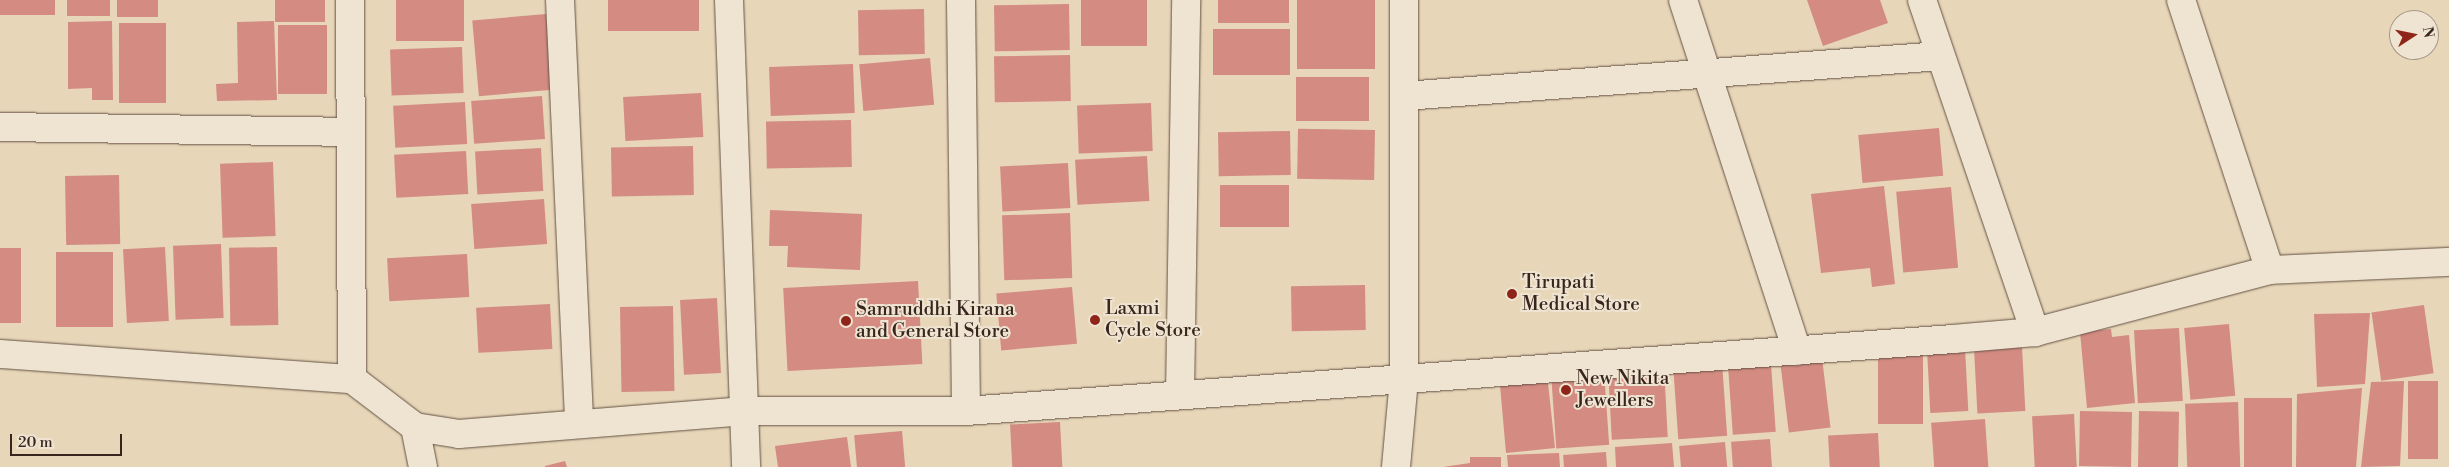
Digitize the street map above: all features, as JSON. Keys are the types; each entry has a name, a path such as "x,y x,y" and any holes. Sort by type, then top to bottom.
{"street":[{"path":"350,0 352,379"},
{"path":"560,0 579,423"},
{"path":"729,0 746,411 746,467"},
{"path":"961,0 966,411"},
{"path":"1180,396 1186,0"},
{"path":"1396,467 1404,379 1404,0"},
{"path":"1683,0 1797,351"},
{"path":"1922,0 2035,332"},
{"path":"2181,0 2270,270"},
{"path":"1404,96 1941,56"},
{"path":"0,127 351,132"},
{"path":"0,354 352,379 415,427 459,434 746,411 966,411 2035,332 2270,270 2449,262"},
{"path":"415,427 423,467"}],"building":[{"path":"0,0 55,0 55,15 0,15"},
{"path":"67,0 110,0 110,16 67,16"},
{"path":"117,0 158,0 158,17 117,17"},
{"path":"275,0 325,0 325,22 275,22"},
{"path":"396,0 464,0 464,41 396,41"},
{"path":"608,0 699,0 699,31 608,31"},
{"path":"1081,0 1147,0 1147,46 1081,46"},
{"path":"1218,0 1289,0 1289,23 1218,23"},
{"path":"1297,0 1375,0 1375,69 1297,69"},
{"path":"1807,0 1880,0 1888,23 1823,46"},
{"path":"1069,4 1070,50 995,51 994,5"},
{"path":"924,9 925,54 859,55 858,10"},
{"path":"546,14 553,90 479,96 472,20"},
{"path":"112,21 113,100 92,100 92,88 68,89 68,22"},
{"path":"274,21 277,100 217,101 216,84 238,83 237,22"},
{"path":"119,23 166,23 166,103 119,103"},
{"path":"278,25 327,25 327,94 278,94"},
{"path":"1213,29 1290,29 1290,75 1213,75"},
{"path":"462,47 464,93 392,95 390,50"},
{"path":"1070,55 1071,101 995,102 994,56"},
{"path":"930,58 934,105 863,111 859,64"},
{"path":"853,64 855,113 771,116 769,67"},
{"path":"1296,77 1369,77 1369,121 1296,121"},
{"path":"701,93 703,137 625,141 623,97"},
{"path":"542,96 545,139 474,144 471,101"},
{"path":"465,102 467,144 395,148 393,106"},
{"path":"1151,103 1153,151 1079,154 1077,106"},
{"path":"851,120 852,167 767,168 766,121"},
{"path":"1939,128 1943,176 1862,183 1858,135"},
{"path":"1298,129 1375,130 1374,180 1297,179"},
{"path":"1290,131 1291,175 1219,176 1218,132"},
{"path":"693,146 694,195 612,196 611,147"},
{"path":"541,148 543,191 477,194 475,151"},
{"path":"466,151 468,194 396,198 394,155"},
{"path":"1147,156 1149,201 1077,205 1075,160"},
{"path":"273,162 276,236 223,238 220,164"},
{"path":"1068,163 1070,208 1002,211 1000,167"},
{"path":"119,175 120,244 66,245 65,176"},
{"path":"1220,185 1289,185 1289,227 1220,227"},
{"path":"1884,186 1895,284 1872,287 1870,268 1821,273 1811,194"},
{"path":"1951,187 1958,268 1903,272 1896,192"},
{"path":"544,199 547,244 474,249 471,204"},
{"path":"770,210 862,214 860,270 787,267 788,246 769,246"},
{"path":"1070,213 1072,278 1004,280 1002,215"},
{"path":"221,244 224,318 176,320 173,246"},
{"path":"165,247 169,321 127,323 123,249"},
{"path":"277,247 278,325 230,326 229,248"},
{"path":"0,248 21,248 21,323 0,323"},
{"path":"56,252 113,252 113,327 56,327"},
{"path":"467,254 469,297 389,301 387,258"},
{"path":"918,281 922,364 788,371 783,288"},
{"path":"1365,285 1366,330 1292,331 1291,286"},
{"path":"1072,287 1077,344 1001,350 996,294"},
{"path":"717,298 721,373 684,375 680,300"},
{"path":"550,304 552,349 478,353 476,308"},
{"path":"2424,305 2434,373 2381,381 2372,312"},
{"path":"673,306 674,391 621,392 620,307"},
{"path":"2370,313 2365,384 2317,387 2314,314"},
{"path":"2229,324 2235,396 2190,400 2184,328"},
{"path":"2179,328 2183,401 2138,403 2134,330"},
{"path":"2111,329 2112,337 2129,335 2135,403 2087,408 2080,332"},
{"path":"2022,347 2025,411 1977,413 1974,350"},
{"path":"1965,348 1968,411 1930,413 1927,350"},
{"path":"1878,350 1923,350 1923,424 1878,424"},
{"path":"1822,358 1831,427 1789,433 1780,363"},
{"path":"1722,362 1727,436 1678,439 1673,365"},
{"path":"1771,364 1776,432 1733,435 1728,367"},
{"path":"1664,366 1668,437 1612,440 1608,369"},
{"path":"1604,371 1609,445 1556,449 1551,375"},
{"path":"1513,380 1548,383 1555,448 1506,453 1500,385"},
{"path":"2404,381 2400,466 2361,467 2371,382"},
{"path":"2408,381 2438,381 2438,459 2408,459"},
{"path":"2362,388 2356,467 2296,467 2297,394"},
{"path":"2244,398 2292,398 2292,467 2244,467"},
{"path":"2238,402 2240,467 2187,467 2185,404"},
{"path":"2080,411 2132,412 2131,467 2079,466"},
{"path":"2139,411 2179,412 2178,467 2138,467"},
{"path":"2074,414 2077,467 2035,467 2032,416"},
{"path":"1985,419 1988,467 1934,467 1931,423"},
{"path":"1060,422 1062,467 1012,467 1010,425"},
{"path":"902,431 905,467 857,467 854,435"},
{"path":"1878,433 1880,467 1830,467 1828,436"},
{"path":"847,437 851,467 778,467 775,446"},
{"path":"1770,439 1772,467 1733,467 1731,442"},
{"path":"1725,442 1727,467 1681,467 1679,446"},
{"path":"1672,443 1674,467 1616,467 1615,447"},
{"path":"1606,452 1607,467 1564,467 1563,455"},
{"path":"1559,453 1560,467 1508,467 1507,455"},
{"path":"1470,457 1501,457 1501,467 1443,467 1470,463"},
{"path":"565,461 567,467 545,467 545,466"}],"place":[{"name":"Tirupati Medical Store","path":"1512,294"},
{"name":"Laxmi Cycle Store","path":"1095,320"},
{"name":"Samruddhi Kirana and General Store","path":"846,321"},
{"name":"New Nikita Jewellers","path":"1566,390"}]}
